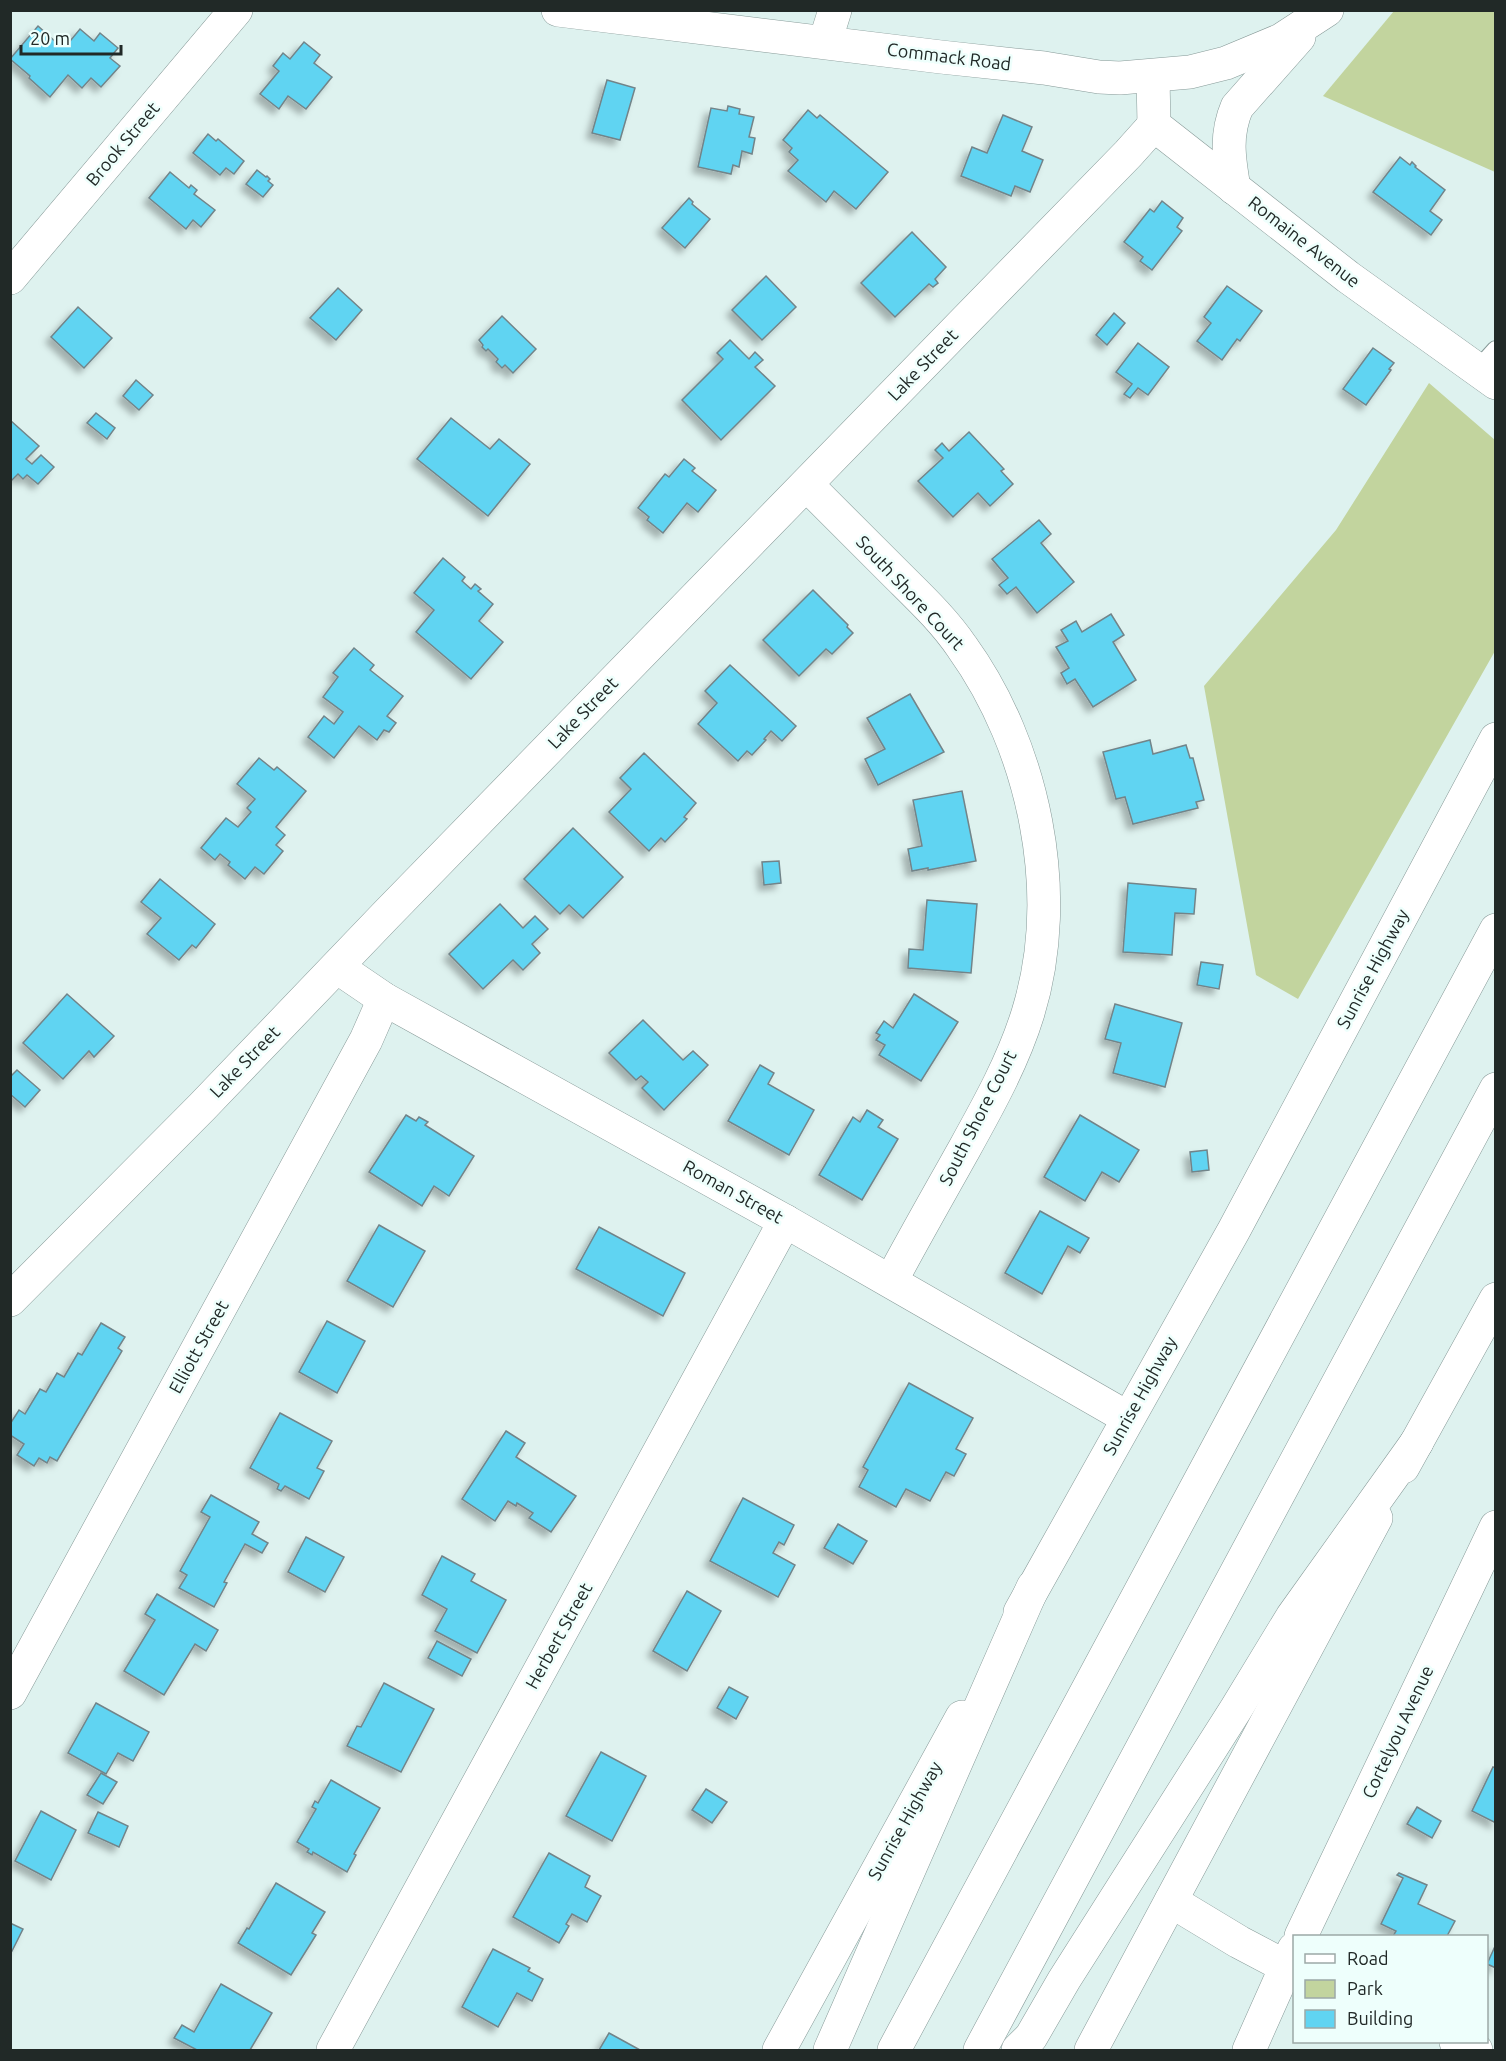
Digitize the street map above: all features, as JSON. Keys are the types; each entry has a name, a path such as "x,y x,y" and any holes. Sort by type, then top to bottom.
{"main road":[{"name":"Brook Street","path":"10,278 236,10"},
{"name":"Commack Road","path":"558,10 1044,68 1099,77 1153,76 1190,72 1226,63 1281,40 1322,14"},
{"path":"825,42 835,10"},
{"path":"1234,188 1228,143 1237,107 1322,14"},
{"path":"1153,76 1154,124"},
{"name":"Romaine Avenue","path":"1154,124 1348,276 1490,368"},
{"name":"Lake Street","path":"10,1300 202,1107 1128,154 1154,124"},
{"name":"South Shore Court","path":"807,485 940,619 985,680 1003,714 1027,786 1042,868 1042,942 1037,978 1028,1014 1001,1082 891,1281"},
{"name":"Sunrise Highway","path":"779,2050 1033,1587 1233,1230 1496,739"},
{"path":"894,2050 1496,930"},
{"name":"Roman Street","path":"337,967 384,999 785,1221 1128,1418"},
{"name":"Elliott Street","path":"10,1693 366,1040 384,999"},
{"path":"980,2050 1496,1089"},
{"name":"Herbert Street","path":"333,2050 785,1221"},
{"path":"1091,2050 1496,1299"},
{"path":"1018,2050 1031,2037 1064,1980 1242,1701 1292,1617 1417,1442"},
{"name":"Cortelyou Avenue","path":"1301,1935 1496,1527"},
{"path":"830,2050 1033,1587"},
{"path":"1171,1901 1230,1936 1292,1962 1249,2050"},
{"path":"1458,2043 1476,2050"}],"green space":[{"path":"1394,11 1495,11 1495,172 1323,96"},
{"path":"1429,383 1495,440 1495,651 1298,999 1256,975 1204,686 1336,530"}],"building":[{"path":"38,26 57,43 60,41 66,46 80,29 94,41 100,33 118,48 110,58 120,66 101,87 91,78 82,88 68,75 50,97 10,59"},
{"path":"304,42 320,55 314,63 332,77 306,109 288,96 279,109 260,94 279,71 273,66 283,53 290,59"},
{"path":"607,80 635,88 620,140 592,133"},
{"path":"728,106 740,109 739,114 754,117 749,137 755,138 752,154 742,151 739,167 733,165 731,174 698,167 711,108 727,111"},
{"path":"808,110 817,118 820,115 888,172 856,209 834,191 826,202 788,171 798,160 789,152 792,148 783,140"},
{"path":"1003,115 1032,127 1022,151 1043,160 1030,192 1015,186 1011,196 961,176 972,147 987,153"},
{"path":"208,134 216,141 218,139 244,161 234,174 226,168 220,175 193,153"},
{"path":"1400,157 1410,165 1412,162 1415,167 1445,190 1430,211 1442,220 1431,235 1373,192"},
{"path":"257,170 267,176 270,179 268,181 273,185 263,197 246,184"},
{"path":"170,172 189,188 191,185 197,190 194,194 215,210 201,227 193,220 186,229 149,198"},
{"path":"689,198 692,204 710,219 685,248 662,228"},
{"path":"1162,201 1183,218 1177,227 1182,231 1152,270 1140,261 1143,257 1124,242 1150,209 1154,212"},
{"path":"912,232 946,267 935,279 938,283 933,287 929,284 895,317 861,283"},
{"path":"766,276 796,307 762,340 732,310"},
{"path":"1227,286 1262,311 1240,341 1237,339 1222,360 1197,341 1211,323 1204,317"},
{"path":"338,288 362,310 336,340 310,318"},
{"path":"78,307 112,338 84,368 51,337"},
{"path":"1114,313 1125,323 1107,345 1096,335"},
{"path":"502,316 536,349 513,373 505,365 502,368 496,362 498,359 488,349 486,351 482,347 479,340"},
{"path":"730,340 749,359 755,352 763,360 755,367 775,386 721,440 682,400 723,359 717,353"},
{"path":"1138,343 1169,367 1148,395 1138,388 1130,398 1124,394 1132,384 1116,372"},
{"path":"1373,348 1394,363 1366,405 1343,389"},
{"path":"136,380 153,395 139,410 123,396"},
{"path":"96,413 115,428 107,439 87,423"},
{"path":"451,418 490,449 499,439 530,464 488,516 417,459"},
{"path":"10,420 39,446 26,459 32,464 41,455 54,467 38,484 27,475 23,479 18,474 10,482"},
{"path":"969,432 1004,469 1001,471 1013,484 990,506 978,493 953,517 918,481 943,458 935,450 942,443 949,451"},
{"path":"684,459 695,468 692,471 716,490 698,512 687,503 663,533 647,520 649,517 638,508 665,474 669,477"},
{"path":"1039,520 1051,534 1041,543 1074,582 1037,613 1016,587 1007,594 999,585 1008,578 992,559"},
{"path":"443,558 465,577 462,581 471,589 475,584 481,589 478,591 493,604 479,621 503,642 471,679 416,632 434,610 414,593"},
{"path":"813,590 853,633 832,654 826,649 799,676 763,640"},
{"path":"1111,614 1124,635 1113,642 1136,680 1093,707 1075,679 1067,684 1061,673 1069,668 1056,647 1068,641 1061,630 1076,621 1082,632"},
{"path":"354,648 374,665 370,670 403,696 387,716 396,723 389,732 384,730 377,740 359,726 334,758 308,737 324,716 334,724 343,712 323,697 338,677 333,673"},
{"path":"730,665 796,726 782,741 771,731 752,755 747,751 738,761 698,724 717,703 705,691"},
{"path":"910,694 944,752 878,785 865,759 885,749 867,718"},
{"path":"1150,740 1153,754 1186,745 1190,758 1193,758 1204,800 1196,802 1198,808 1133,824 1125,797 1116,799 1103,752"},
{"path":"644,753 696,803 684,817 687,819 665,842 661,838 649,851 609,812 631,789 620,778"},
{"path":"259,758 274,770 277,767 306,791 276,827 285,835 276,845 283,851 264,874 255,867 245,879 228,865 230,862 220,854 215,860 201,848 226,818 238,827 251,812 247,808 255,799 237,784"},
{"path":"962,791 976,861 912,871 908,849 922,846 913,800"},
{"path":"573,828 623,877 583,918 569,905 560,914 524,879"},
{"path":"779,861 781,883 764,885 762,862"},
{"path":"160,879 215,924 196,948 192,945 179,960 147,934 161,918 141,902"},
{"path":"1128,883 1196,889 1194,914 1175,913 1172,955 1123,952"},
{"path":"927,900 977,904 971,973 908,968 909,949 923,950"},
{"path":"500,904 523,928 535,916 548,929 532,944 540,953 523,970 513,960 483,989 449,954"},
{"path":"1201,962 1223,965 1219,989 1197,985"},
{"path":"67,994 114,1036 94,1057 89,1051 63,1079 23,1043"},
{"path":"914,994 958,1022 921,1081 879,1055 885,1045 876,1040 880,1035 876,1033 884,1021 893,1028"},
{"path":"1115,1004 1182,1023 1165,1087 1113,1073 1121,1043 1105,1039"},
{"path":"643,1020 683,1060 693,1051 708,1065 664,1110 642,1088 648,1082 641,1076 636,1080 609,1053"},
{"path":"760,1065 774,1073 768,1084 814,1110 789,1155 728,1121"},
{"path":"17,1070 40,1090 25,1107 10,1094 10,1077"},
{"path":"867,1110 883,1120 878,1127 898,1139 862,1200 819,1175 853,1117 860,1122"},
{"path":"406,1115 416,1121 419,1117 428,1122 425,1125 474,1156 449,1196 434,1186 422,1206 369,1172"},
{"path":"1080,1115 1139,1150 1119,1182 1102,1172 1085,1201 1044,1177"},
{"path":"1207,1150 1209,1170 1192,1172 1190,1152"},
{"path":"1040,1211 1089,1238 1080,1253 1068,1246 1042,1294 1005,1273"},
{"path":"379,1225 425,1251 393,1307 347,1281"},
{"path":"599,1227 685,1273 663,1316 576,1269"},
{"path":"327,1321 365,1341 337,1393 299,1372"},
{"path":"101,1323 125,1337 118,1348 122,1351 57,1461 50,1457 47,1463 39,1458 34,1466 17,1455 24,1444 10,1435 10,1424 19,1410 25,1414 40,1389 46,1392 57,1373 64,1377 78,1353 82,1355"},
{"path":"909,1383 973,1418 956,1449 966,1454 954,1476 946,1472 930,1501 906,1489 896,1507 859,1487 868,1470 863,1467"},
{"path":"280,1413 332,1441 317,1468 324,1471 309,1499 285,1486 281,1491 277,1489 279,1484 250,1468"},
{"path":"506,1431 525,1443 516,1457 576,1496 551,1532 529,1518 533,1513 517,1503 516,1506 508,1501 495,1521 462,1499"},
{"path":"211,1495 259,1522 252,1534 268,1543 262,1553 245,1544 224,1582 227,1583 214,1607 179,1588 187,1575 180,1571 210,1517 201,1512"},
{"path":"743,1498 794,1525 784,1545 779,1542 773,1553 795,1565 778,1597 710,1561"},
{"path":"838,1524 867,1541 853,1564 824,1548"},
{"path":"306,1537 344,1557 325,1592 288,1572"},
{"path":"442,1556 475,1574 471,1581 506,1600 477,1653 435,1631 447,1609 422,1595"},
{"path":"687,1591 721,1611 687,1671 653,1651"},
{"path":"157,1594 218,1630 206,1651 195,1644 164,1695 124,1671 155,1620 145,1614"},
{"path":"437,1641 471,1659 462,1676 428,1658"},
{"path":"384,1683 434,1709 401,1772 347,1746 357,1726 361,1727"},
{"path":"729,1687 748,1697 736,1719 717,1708"},
{"path":"96,1703 149,1732 133,1761 118,1753 106,1774 68,1753"},
{"path":"601,1752 646,1776 612,1841 566,1816"},
{"path":"1493,1767 1496,1768 1496,1823 1472,1811"},
{"path":"101,1773 117,1782 103,1804 87,1795"},
{"path":"331,1780 380,1808 354,1854 356,1855 347,1872 313,1852 312,1855 307,1852 309,1849 297,1842 316,1809 312,1807 315,1801 318,1803"},
{"path":"706,1789 727,1802 712,1823 692,1810"},
{"path":"1417,1807 1441,1821 1432,1838 1407,1824"},
{"path":"41,1811 76,1830 51,1880 15,1861"},
{"path":"98,1812 128,1826 119,1847 88,1833"},
{"path":"549,1853 590,1876 585,1887 601,1896 587,1922 572,1914 566,1924 569,1926 559,1943 513,1917"},
{"path":"1399,1873 1427,1885 1418,1904 1455,1921 1448,1935 1394,1935 1396,1931 1381,1924 1403,1878 1397,1875"},
{"path":"276,1883 325,1912 312,1933 316,1935 291,1975 238,1943 247,1928 249,1929"},
{"path":"10,1923 23,1929 10,1955"},
{"path":"1496,1944 1496,1968 1488,1964"},
{"path":"493,1949 530,1968 528,1971 543,1979 532,2001 517,1993 498,2027 462,2007"},
{"path":"221,1984 272,2013 250,2050 197,2050 174,2038 182,2025 194,2032"},
{"path":"609,2033 640,2050 599,2050"}]}
